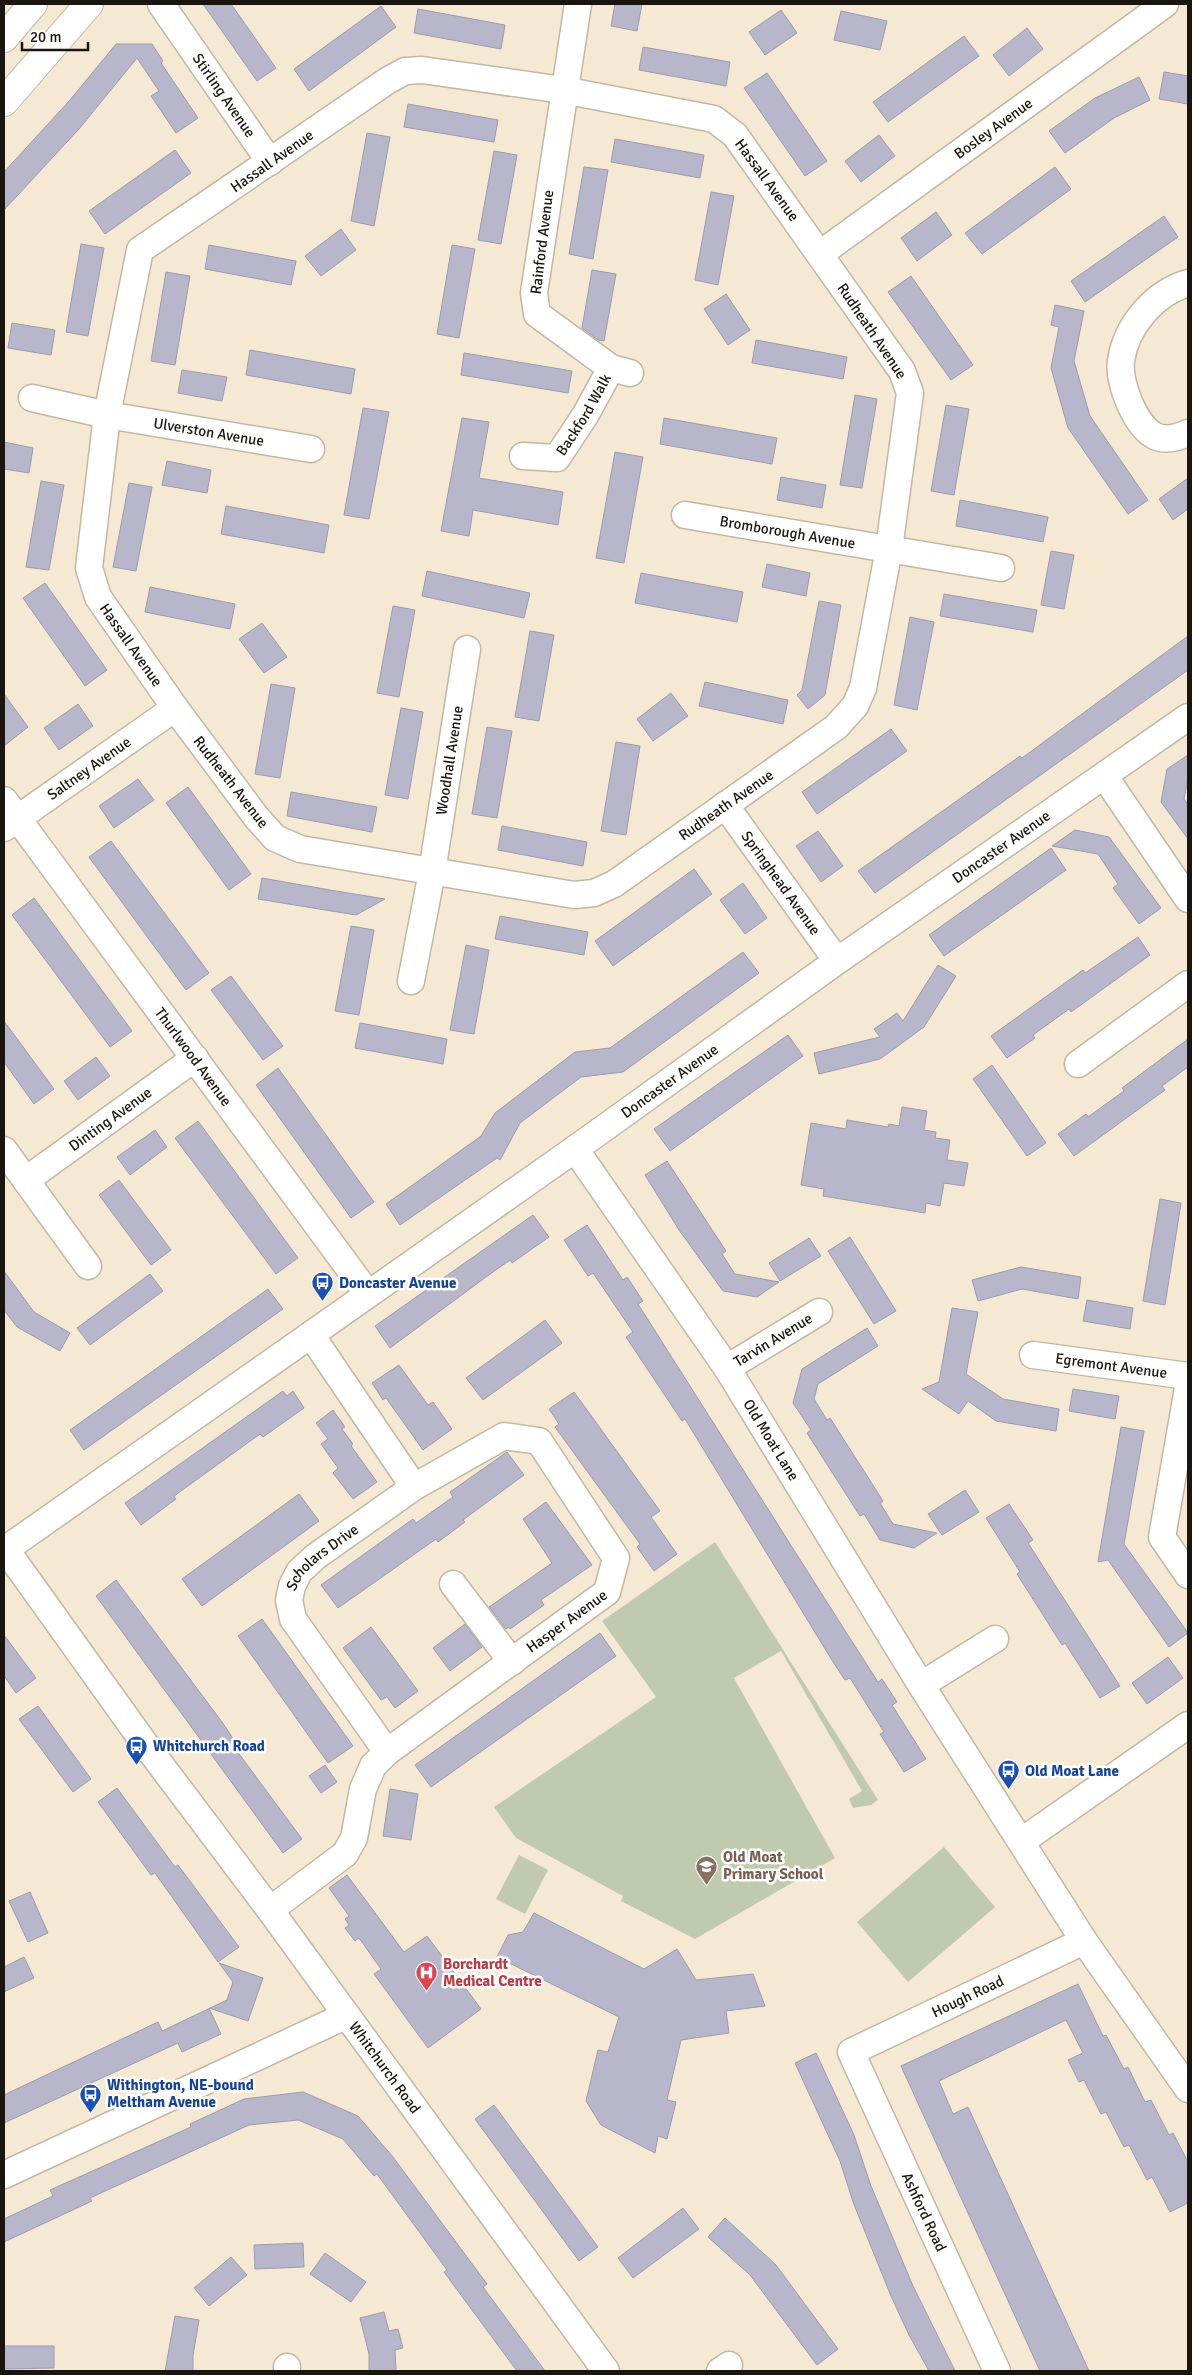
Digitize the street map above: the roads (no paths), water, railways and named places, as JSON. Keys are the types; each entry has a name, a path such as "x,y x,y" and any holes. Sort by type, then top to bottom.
{"highway":[{"path":"4,38 33,4"},
{"path":"4,102 89,4"}],"street":[{"name":"Stirling Avenue","path":"160,4 270,162"},
{"name":"Rainford Avenue","path":"578,4 534,293 537,314 620,370"},
{"name":"Bosley Avenue","path":"820,254 1165,4"},
{"name":"Hassall Avenue","path":"175,708 98,597 89,568 107,415 140,250 387,81 405,71 422,70 564,90 714,119 735,135 820,254"},
{"name":"Rudheath Avenue","path":"175,708 257,818 275,838 300,849 574,895 594,893 614,884 836,727 855,706 863,688 889,549 910,393 902,371 820,254"},
{"path":"1188,283 1163,295 1145,311 1129,333 1121,362 1124,390 1134,415 1155,436 1176,439 1188,433"},
{"name":"Backford Walk","path":"523,456 557,458 586,414 620,370"},
{"name":"Ulverston Avenue","path":"32,398 107,415 311,449"},
{"name":"Bromborough Avenue","path":"685,515 1001,568"},
{"name":"Woodhall Avenue","path":"411,981 432,872 467,649"},
{"name":"Saltney Avenue","path":"8,816 175,708"},
{"name":"Doncaster Avenue","path":"5,1548 575,1149 837,961 1105,777 1188,717"},
{"path":"1105,777 1188,899"},
{"name":"Springhead Avenue","path":"725,805 837,961"},
{"name":"Thurlwood Avenue","path":"8,816 195,1058 368,1294"},
{"path":"1078,1064 1188,984"},
{"name":"Dinting Avenue","path":"26,1180 195,1058"},
{"name":"Old Moat Lane","path":"575,1149 726,1368 921,1685 1084,1941 1188,2089"},
{"path":"4,1150 88,1266"},
{"name":"Tarvin Avenue","path":"726,1368 819,1312"},
{"path":"311,1335 414,1487"},
{"name":"Egremont Avenue","path":"1033,1354 1188,1376"},
{"path":"1188,1388 1162,1537 1188,1575"},
{"name":"Hasper Avenue","path":"270,1910 345,1854 354,1838 363,1789 373,1766 387,1752 607,1592 616,1558 539,1442 504,1436 414,1487"},
{"name":"Scholars Drive","path":"387,1752 293,1619 290,1600 292,1586 298,1572 315,1557 414,1487"},
{"name":"Whitchurch Road","path":"5,1548 145,1744 270,1910 345,2016 606,2371"},
{"path":"453,1584 512,1662"},
{"path":"921,1685 995,1639"},
{"path":"1022,1841 1188,1725"},
{"name":"Hough Road","path":"851,2052 1084,1941"},
{"path":"4,2175 345,2016"},
{"name":"Ashford Road","path":"851,2052 997,2371"}],"place":[{"name":"Doncaster Avenue","path":"323,1302"},
{"name":"Whitchurch Road","path":"137,1765"},
{"name":"Old Moat Lane","path":"1009,1790"},
{"name":"Old Moat Primary School","path":"707,1885"},
{"name":"Borchardt Medical Centre","path":"427,1992"},
{"name":"Withington, NE-bound Meltham Avenue","path":"91,2113"}]}
